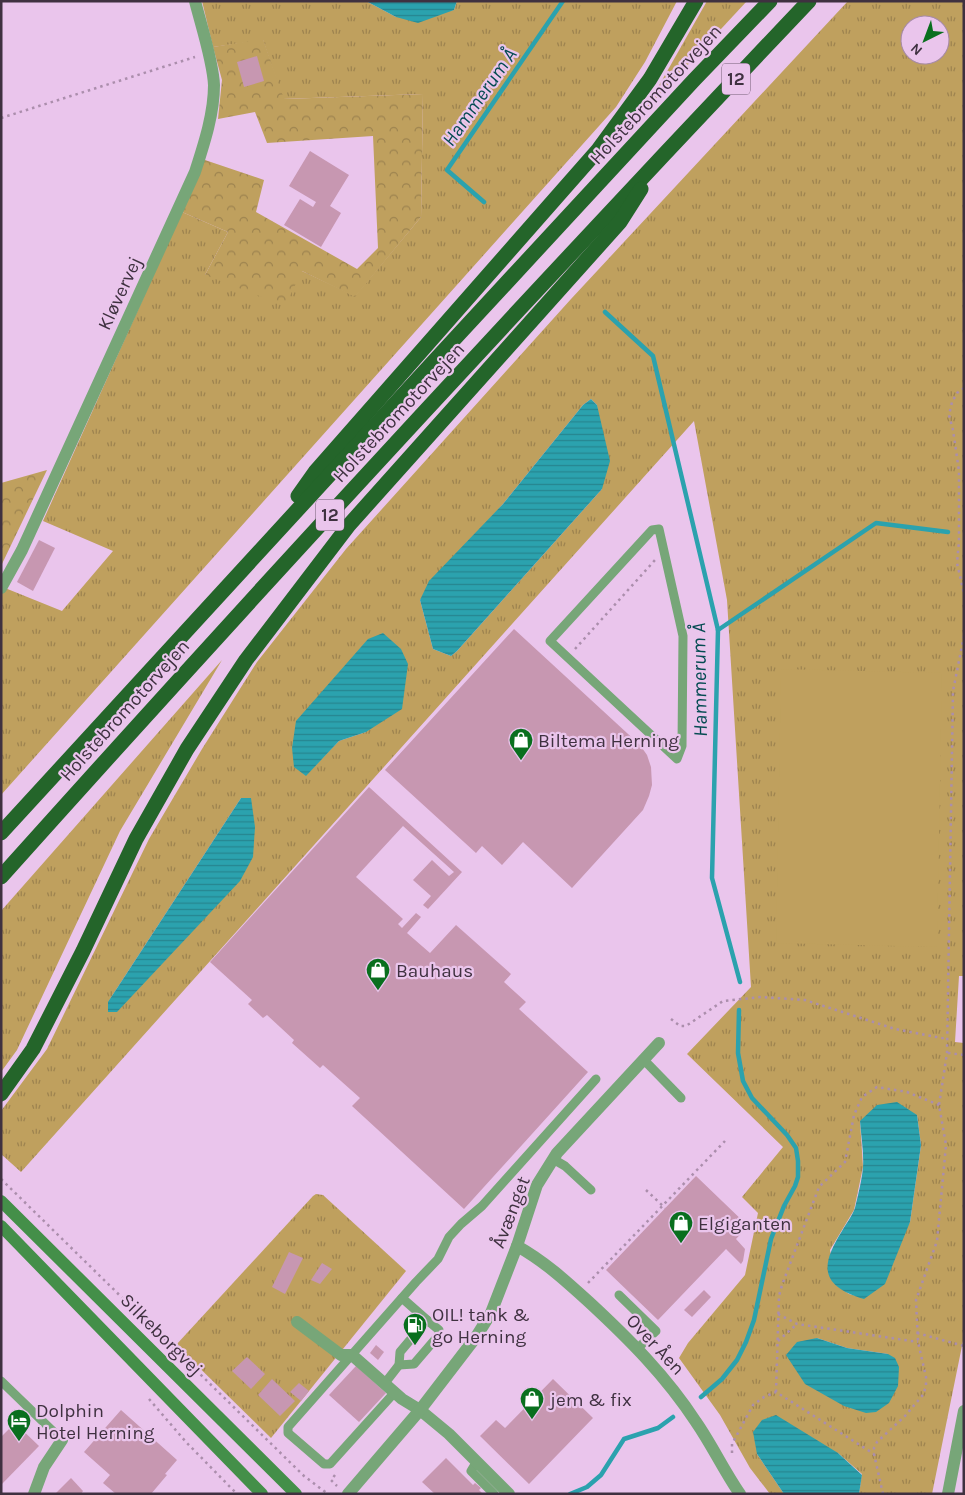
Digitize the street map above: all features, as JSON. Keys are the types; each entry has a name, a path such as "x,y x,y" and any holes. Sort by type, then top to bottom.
{"highway":[{"path":"266,543 315,472 598,150 650,79 696,1"},
{"name":"Holstebromotorvejen","path":"1,833 266,543 694,80 770,1"},
{"name":"Holstebromotorvejen","path":"1,877 286,563 662,156 809,1"},
{"path":"1,1094 33,1049 145,822 187,748 246,660 349,525 620,222 662,156"}],"main road":[{"name":"Silkeborgvej","path":"1,1202 296,1494"},
{"name":"Silkeborgvej","path":"1,1226 262,1494"}],"street":[{"name":"Kløvervej","path":"1,588 26,541 195,172 208,128 214,84 195,1"},
{"name":"Åvænget","path":"348,1494 420,1410 465,1353 490,1313 517,1246 537,1185 553,1159 659,1043"},
{"name":"Over Åen","path":"517,1246 532,1254 558,1274 638,1348 672,1387 740,1494"},
{"path":"297,1322 341,1356 352,1355 402,1399 420,1410 477,1461 509,1494"},
{"path":"948,1494 964,1411"},
{"path":"34,1494 44,1468 62,1440"}],"lane":[{"path":"659,529 664,554 683,636 682,746 676,760 550,641 652,530 659,529"},
{"path":"643,1060 681,1098"},
{"path":"395,1392 330,1464 324,1464 288,1433 288,1427 438,1259 449,1237 482,1206 596,1079"},
{"path":"553,1159 565,1166 591,1190"},
{"path":"619,1295 656,1331 638,1348"},
{"path":"399,1365 414,1364 438,1336 438,1330 402,1298"},
{"path":"384,1383 399,1365 400,1352 427,1320"},
{"path":"1,1381 62,1440"},
{"path":"477,1461 470,1472 494,1494"}],"path":[{"path":"1,118 208,53"},
{"path":"964,388 957,393 952,402 949,415 959,471 959,541 957,563 964,594"},
{"path":"567,658 659,556 664,554"},
{"path":"883,1494 884,1490 874,1448 877,1442 906,1416 926,1388 926,1377 918,1342 916,1300 937,1241 940,1197 944,1178 946,1145 940,1105 948,1039 953,691 964,636"},
{"path":"671,1019 680,1026 686,1026 723,1001 731,999 761,997 796,999 805,1000 895,1029 948,1039"},
{"path":"947,1053 964,1056"},
{"path":"776,1392 779,1296 782,1284 819,1187 845,1162 854,1115 862,1097 877,1087 907,1092 940,1105"},
{"path":"578,1293 726,1141"},
{"path":"1,1179 304,1476 328,1494"},
{"path":"646,1190 665,1208"},
{"path":"778,1314 797,1324 918,1342"},
{"path":"777,1342 797,1324"},
{"path":"917,1333 964,1346"},
{"path":"776,1392 874,1454"},
{"path":"733,1461 732,1444 753,1405 764,1397 776,1392"}],"green space":[{"path":"202,1 366,1 396,17 454,10 457,1 677,1 645,62 616,107 1,795 1,594 5,588 62,611 113,551 43,521 182,212 228,232 205,275 302,271 355,296 421,217 423,94 283,99 263,40 213,47"},
{"path":"707,1 747,1 644,112"},
{"path":"848,1 964,1 964,976 959,976 955,1042 964,1043 964,1336 932,1494 859,1494 862,1474 838,1453 757,1454 784,1494 770,1494 750,1468 720,1415 679,1358 688,1343 745,1275 758,1213 742,1197 783,1147 687,1054 751,987 727,600 694,421 21,1172 1,1154 1,1111 47,1049 149,839 202,749 257,662 346,549 571,299","holes":["591,399 597,405 602,489 457,651 451,656 433,649 420,600 503,504 583,405","366,732 339,741 306,775 292,748","241,798 251,798 108,1002","917,1115 921,1145 910,1222 864,1298 849,1294 836,1285 830,1250 854,1210 863,1167 860,1121","817,1338 847,1348 888,1354 786,1355"]},
{"path":"263,39 284,99 423,94 421,217 355,297 302,271 285,306 205,275 228,232 182,212 202,159 264,180 256,212 357,269 378,248 373,136 267,143 255,112 218,119 222,80 213,47"},
{"path":"47,470 1,566 1,483"},
{"path":"222,660 120,831 17,1050 1,1072 1,911"},
{"path":"781,669 942,673 937,947 776,943"},
{"path":"316,1194 323,1195 406,1271 271,1438 176,1345"}],"shaded area":[{"path":"366,1 457,1 454,10 418,23 396,17"},
{"path":"591,399 597,405 610,461 602,489 457,651 451,656 433,649 420,600 429,581 503,504 583,405"},
{"path":"383,633 401,649 408,664 402,709 366,732 339,741 306,776 294,767 292,748 296,721 368,639"},
{"path":"241,798 251,798 255,827 253,857 240,881 117,1012 108,1012 108,1002"},
{"path":"897,1102 917,1115 921,1145 910,1222 885,1284 864,1299 839,1288 832,1281 828,1273 828,1264 835,1243 854,1211 859,1193 863,1161 860,1121 877,1105"},
{"path":"817,1338 847,1348 888,1354 895,1358 899,1367 898,1386 889,1403 876,1412 866,1413 844,1406 805,1384 786,1355 797,1342"},
{"path":"776,1415 838,1453 862,1475 859,1494 784,1494 757,1454 753,1432 762,1420"}],"building":[{"path":"257,56 264,81 244,87 237,62"},
{"path":"310,151 349,175 330,206 341,213 321,247 284,225 300,199 313,207 316,202 289,186"},
{"path":"39,540 55,548 33,591 17,582"},
{"name":"Biltema Herning","path":"514,629 640,745 647,755 651,767 652,785 643,810 572,888 523,842 502,865 482,846 476,853 385,770"},
{"name":"Bauhaus","path":"369,787 462,872 428,909 423,905 431,896 413,880 432,860 449,876 454,872 403,826 356,877 403,919 398,924 402,928 416,913 421,917 407,933 430,953 456,925 511,974 504,982 526,1002 519,1009 588,1072 464,1209 352,1106 360,1098 323,1065 320,1068 292,1043 294,1040 267,1015 263,1018 248,1004 252,1000 210,962"},
{"name":"Elgiganten","path":"696,1176 748,1226 736,1239 745,1249 743,1261 741,1264 726,1249 658,1320 606,1270"},
{"path":"289,1252 303,1258 285,1294 272,1287"},
{"path":"322,1263 332,1269 320,1284 311,1280"},
{"path":"704,1290 711,1297 692,1317 684,1310"},
{"path":"376,1345 384,1352 378,1360 370,1353"},
{"path":"247,1357 265,1374 251,1389 232,1371"},
{"path":"356,1366 386,1393 359,1422 329,1395"},
{"path":"272,1379 295,1401 280,1416 258,1395"},
{"path":"553,1379 593,1418 529,1484 480,1436 496,1420 505,1428"},
{"path":"299,1383 309,1391 301,1401 290,1392"},
{"path":"121,1410 177,1460 151,1494 116,1494 103,1483 110,1475 84,1452"},
{"path":"15,1423 39,1446 1,1485 1,1437"},
{"path":"446,1458 473,1485 475,1483 481,1488 479,1490 483,1494 435,1494 422,1482"},
{"path":"71,1478 83,1491 81,1494 55,1494"}],"waterway":[{"name":"Hammerum Å","path":"484,202 447,170 563,1"},
{"name":"Hammerum Å","path":"605,312 653,356 718,630 712,878 740,982"},
{"path":"718,630 876,523 948,532"},
{"name":"Hammerum Å","path":"701,1397 722,1379 737,1360 746,1342 754,1320 771,1239 798,1177 796,1148 787,1135 752,1098 743,1081 738,1053 739,1010"},
{"name":"Hammerum Å","path":"570,1494 587,1487 601,1475 624,1439 658,1428 673,1417"}],"place":[{"name":"Biltema Herning","path":"521,761"},
{"name":"Bauhaus","path":"378,991"},
{"name":"Elgiganten","path":"681,1244"},
{"name":"OIL! tank & go Herning","path":"415,1346"},
{"name":"jem & fix","path":"532,1420"},
{"name":"Dolphin Hotel Herning","path":"19,1442"}]}
